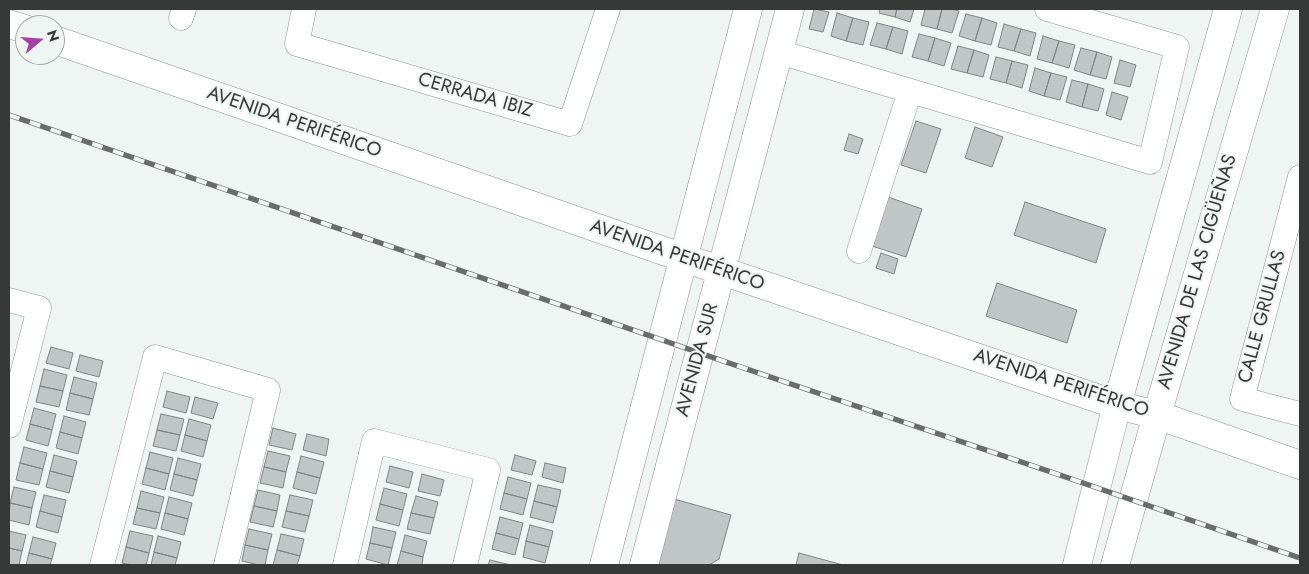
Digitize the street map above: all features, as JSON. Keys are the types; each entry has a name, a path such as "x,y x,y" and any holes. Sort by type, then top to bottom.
{"main road":[{"name":"AVENIDA SUR","path":"604,565 748,9"},
{"name":"AVENIDA SUR","path":"644,565 790,9"},
{"path":"1077,565 1117,405 1228,9"},
{"name":"AVENIDA DE LAS CIGÜEÑAS","path":"1115,565 1275,9"},
{"name":"AVENIDA PERIFÉRICO","path":"65,43 721,271 1117,405 1157,415 1300,465"},
{"path":"623,492 660,503"}],"street":[{"name":"CERRADA IBIZ","path":"304,9 297,44 570,124 608,9"},
{"path":"779,52 1150,162 1177,47 1047,9"},
{"path":"859,251 910,91"},
{"name":"CALLE GRULLAS","path":"1300,177 1242,399 1300,414"},
{"path":"9,300 39,308 9,426"},
{"path":"102,565 155,357 268,390 226,565"},
{"path":"345,565 374,440 488,470 465,565"}],"building":[{"path":"814,9 829,12 823,32 809,29"},
{"path":"880,9 897,9 895,17 879,13"},
{"path":"897,9 914,9 910,22 895,17"},
{"path":"925,9 942,9 937,29 921,25"},
{"path":"942,9 959,11 952,33 937,29"},
{"path":"837,13 853,18 846,41 831,36"},
{"path":"966,14 982,18 975,41 959,36"},
{"path":"853,18 869,22 863,45 846,41"},
{"path":"982,18 997,23 991,45 975,41"},
{"path":"877,23 893,27 886,49 870,45"},
{"path":"1004,24 1021,29 1014,51 998,47"},
{"path":"893,27 908,31 902,54 886,49"},
{"path":"1021,29 1036,33 1030,56 1014,51"},
{"path":"919,34 935,38 928,61 912,57"},
{"path":"1043,36 1059,41 1052,63 1037,59"},
{"path":"935,38 951,43 944,66 928,61"},
{"path":"1059,41 1075,45 1069,68 1052,63"},
{"path":"958,46 974,50 967,73 951,69"},
{"path":"1081,48 1097,52 1090,75 1074,70"},
{"path":"974,50 989,55 983,77 967,73"},
{"path":"1097,52 1112,57 1106,79 1090,75"},
{"path":"996,57 1012,61 1006,83 990,79"},
{"path":"1120,60 1136,65 1130,87 1114,83"},
{"path":"1012,61 1028,65 1022,88 1006,83"},
{"path":"1035,68 1051,73 1044,96 1029,91"},
{"path":"1051,73 1067,77 1060,100 1044,96"},
{"path":"1072,80 1088,84 1082,107 1066,102"},
{"path":"1088,84 1104,89 1098,111 1082,107"},
{"path":"1112,92 1128,97 1121,120 1106,115"},
{"path":"916,121 941,129 926,173 901,165"},
{"path":"975,127 1003,137 992,167 965,158"},
{"path":"849,134 863,139 858,154 844,150"},
{"path":"888,197 922,209 906,257 872,246"},
{"path":"1025,202 1106,229 1096,263 1014,235"},
{"path":"881,253 898,259 894,274 876,268"},
{"path":"997,283 1077,310 1067,343 986,316"},
{"path":"51,347 73,353 69,369 46,363"},
{"path":"80,355 103,361 99,377 76,371"},
{"path":"44,369 67,375 63,391 40,386"},
{"path":"74,377 97,383 93,399 70,393"},
{"path":"40,386 63,391 59,407 36,402"},
{"path":"167,391 190,397 186,413 163,407"},
{"path":"70,393 93,399 89,415 66,410"},
{"path":"195,397 218,403 213,419 191,413"},
{"path":"34,408 56,414 52,430 30,424"},
{"path":"161,414 184,419 180,435 157,430"},
{"path":"64,416 86,422 82,438 60,432"},
{"path":"189,419 211,425 207,441 185,435"},
{"path":"30,424 52,430 48,446 26,440"},
{"path":"273,428 296,434 292,450 269,445"},
{"path":"157,430 180,435 176,451 153,446"},
{"path":"60,432 82,438 78,454 56,448"},
{"path":"307,434 329,439 326,456 303,450"},
{"path":"185,435 207,441 203,457 181,451"},
{"path":"24,447 47,453 43,469 20,463"},
{"path":"268,451 290,456 286,472 264,467"},
{"path":"150,452 173,458 169,474 146,468"},
{"path":"54,455 77,461 73,477 50,471"},
{"path":"515,455 536,461 532,475 511,470"},
{"path":"301,456 324,462 320,478 297,472"},
{"path":"178,458 201,464 197,480 174,474"},
{"path":"20,463 43,469 39,485 16,480"},
{"path":"545,463 566,468 563,483 542,477"},
{"path":"390,466 413,472 409,488 386,482"},
{"path":"264,467 286,472 283,488 260,483"},
{"path":"146,468 169,474 165,490 142,484"},
{"path":"50,471 73,477 69,493 46,487"},
{"path":"297,472 320,478 316,494 293,488"},
{"path":"174,474 197,480 193,496 170,490"},
{"path":"422,474 444,480 440,496 418,491"},
{"path":"508,477 531,483 527,499 504,493"},
{"path":"538,485 561,490 557,507 534,501"},
{"path":"14,487 36,492 32,508 10,503"},
{"path":"384,488 407,494 403,510 380,504"},
{"path":"258,490 280,495 277,511 254,506"},
{"path":"141,491 164,497 160,513 137,508"},
{"path":"504,493 527,499 523,515 500,509"},
{"path":"44,495 66,500 62,517 40,511"},
{"path":"290,495 313,500 309,516 286,511"},
{"path":"416,496 438,502 434,518 411,513"},
{"path":"169,497 192,503 188,519 165,513"},
{"path":"674,499 731,515 719,559 709,565 655,565"},
{"path":"534,501 557,507 553,523 530,517"},
{"path":"10,503 32,508 29,525 9,520"},
{"path":"380,504 403,510 399,526 376,520"},
{"path":"254,506 277,511 273,527 250,522"},
{"path":"137,508 160,513 156,529 133,524"},
{"path":"40,511 62,517 58,533 36,527"},
{"path":"286,511 309,516 305,532 282,527"},
{"path":"165,513 188,519 184,535 161,529"},
{"path":"411,513 434,518 430,534 407,529"},
{"path":"500,517 523,523 519,539 496,533"},
{"path":"530,525 553,531 549,547 526,541"},
{"path":"373,527 396,532 392,548 370,543"},
{"path":"249,529 272,534 268,550 245,545"},
{"path":"9,531 26,535 22,551 9,548"},
{"path":"130,531 153,536 149,553 126,547"},
{"path":"496,533 519,539 515,555 492,549"},
{"path":"281,534 304,539 300,556 277,550"},
{"path":"405,535 427,541 423,557 401,551"},
{"path":"158,536 181,542 177,558 154,552"},
{"path":"33,537 56,543 52,559 29,553"},
{"path":"526,541 549,547 545,563 523,557"},
{"path":"370,543 392,548 388,565 366,559"},
{"path":"245,545 268,550 265,565 242,561"},
{"path":"126,547 149,553 146,565 122,563"},
{"path":"9,548 22,551 19,565 9,565"},
{"path":"277,550 300,556 297,565 273,565"},
{"path":"401,551 423,557 422,565 397,565"},
{"path":"154,552 177,558 175,565 151,565"},
{"path":"29,553 52,559 50,565 26,565"},
{"path":"799,553 843,565 796,565"},
{"path":"490,560 511,565 488,565"}],"railway":[{"path":"9,115 1300,558"}]}
